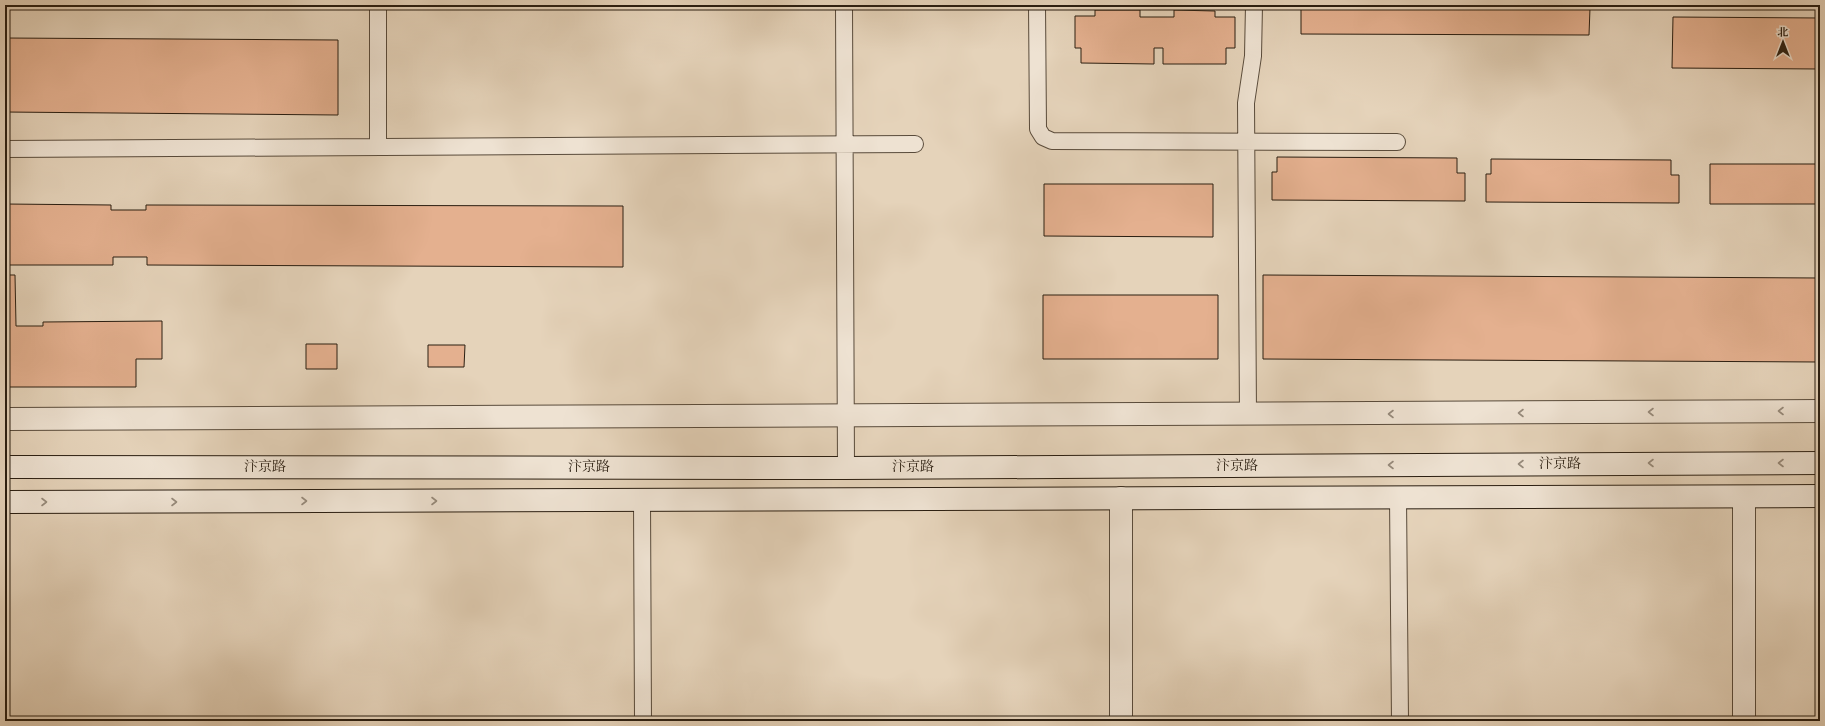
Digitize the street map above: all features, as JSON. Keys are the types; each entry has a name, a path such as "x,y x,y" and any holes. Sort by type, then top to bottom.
{"main road":[{"path":"5,419 1248,415 1820,411"},
{"name":"汴京路","path":"5,467 846,468 1820,463"},
{"path":"5,502 1820,496"},
{"path":"1744,497 1744,721"},
{"path":"1121,498 1121,721"}],"lane":[{"path":"378,5 378,147"},
{"path":"844,5 846,468"},
{"path":"1037,5 1038,129 1043,137 1052,141 1397,142"},
{"path":"1248,415 1246,103 1253,56 1254,5"},
{"path":"5,149 915,144"},
{"path":"1398,498 1400,721"},
{"path":"642,501 643,721"}],"building":[{"path":"1308,5 1586,5 1586,8 1590,8 1589,35 1301,34 1301,6 1308,7"},
{"path":"1095,10 1140,10 1140,17 1174,17 1174,10 1215,11 1215,17 1235,17 1235,48 1226,48 1226,64 1163,64 1163,48 1154,48 1154,64 1081,63 1081,48 1075,48 1075,16 1095,16"},
{"path":"1673,17 1820,18 1820,69 1672,68"},
{"path":"5,38 338,40 338,115 5,112"},
{"path":"1277,157 1457,158 1457,173 1465,173 1465,201 1272,200 1272,172 1277,172"},
{"path":"1491,159 1671,160 1671,175 1679,175 1679,203 1486,202 1486,174 1491,174"},
{"path":"1710,164 1820,164 1820,204 1710,204"},
{"path":"1044,184 1213,184 1213,237 1044,236"},
{"path":"5,204 111,205 111,210 146,210 146,205 623,206 623,267 147,265 147,257 113,257 113,265 5,265"},
{"path":"5,275 15,275 16,326 43,326 43,322 162,321 162,359 136,359 136,387 5,387"},
{"path":"1263,275 1820,278 1820,362 1263,359"},
{"path":"1043,295 1218,295 1218,359 1043,359"},
{"path":"306,344 337,344 337,369 306,369"},
{"path":"428,345 465,345 464,367 428,367"}]}
